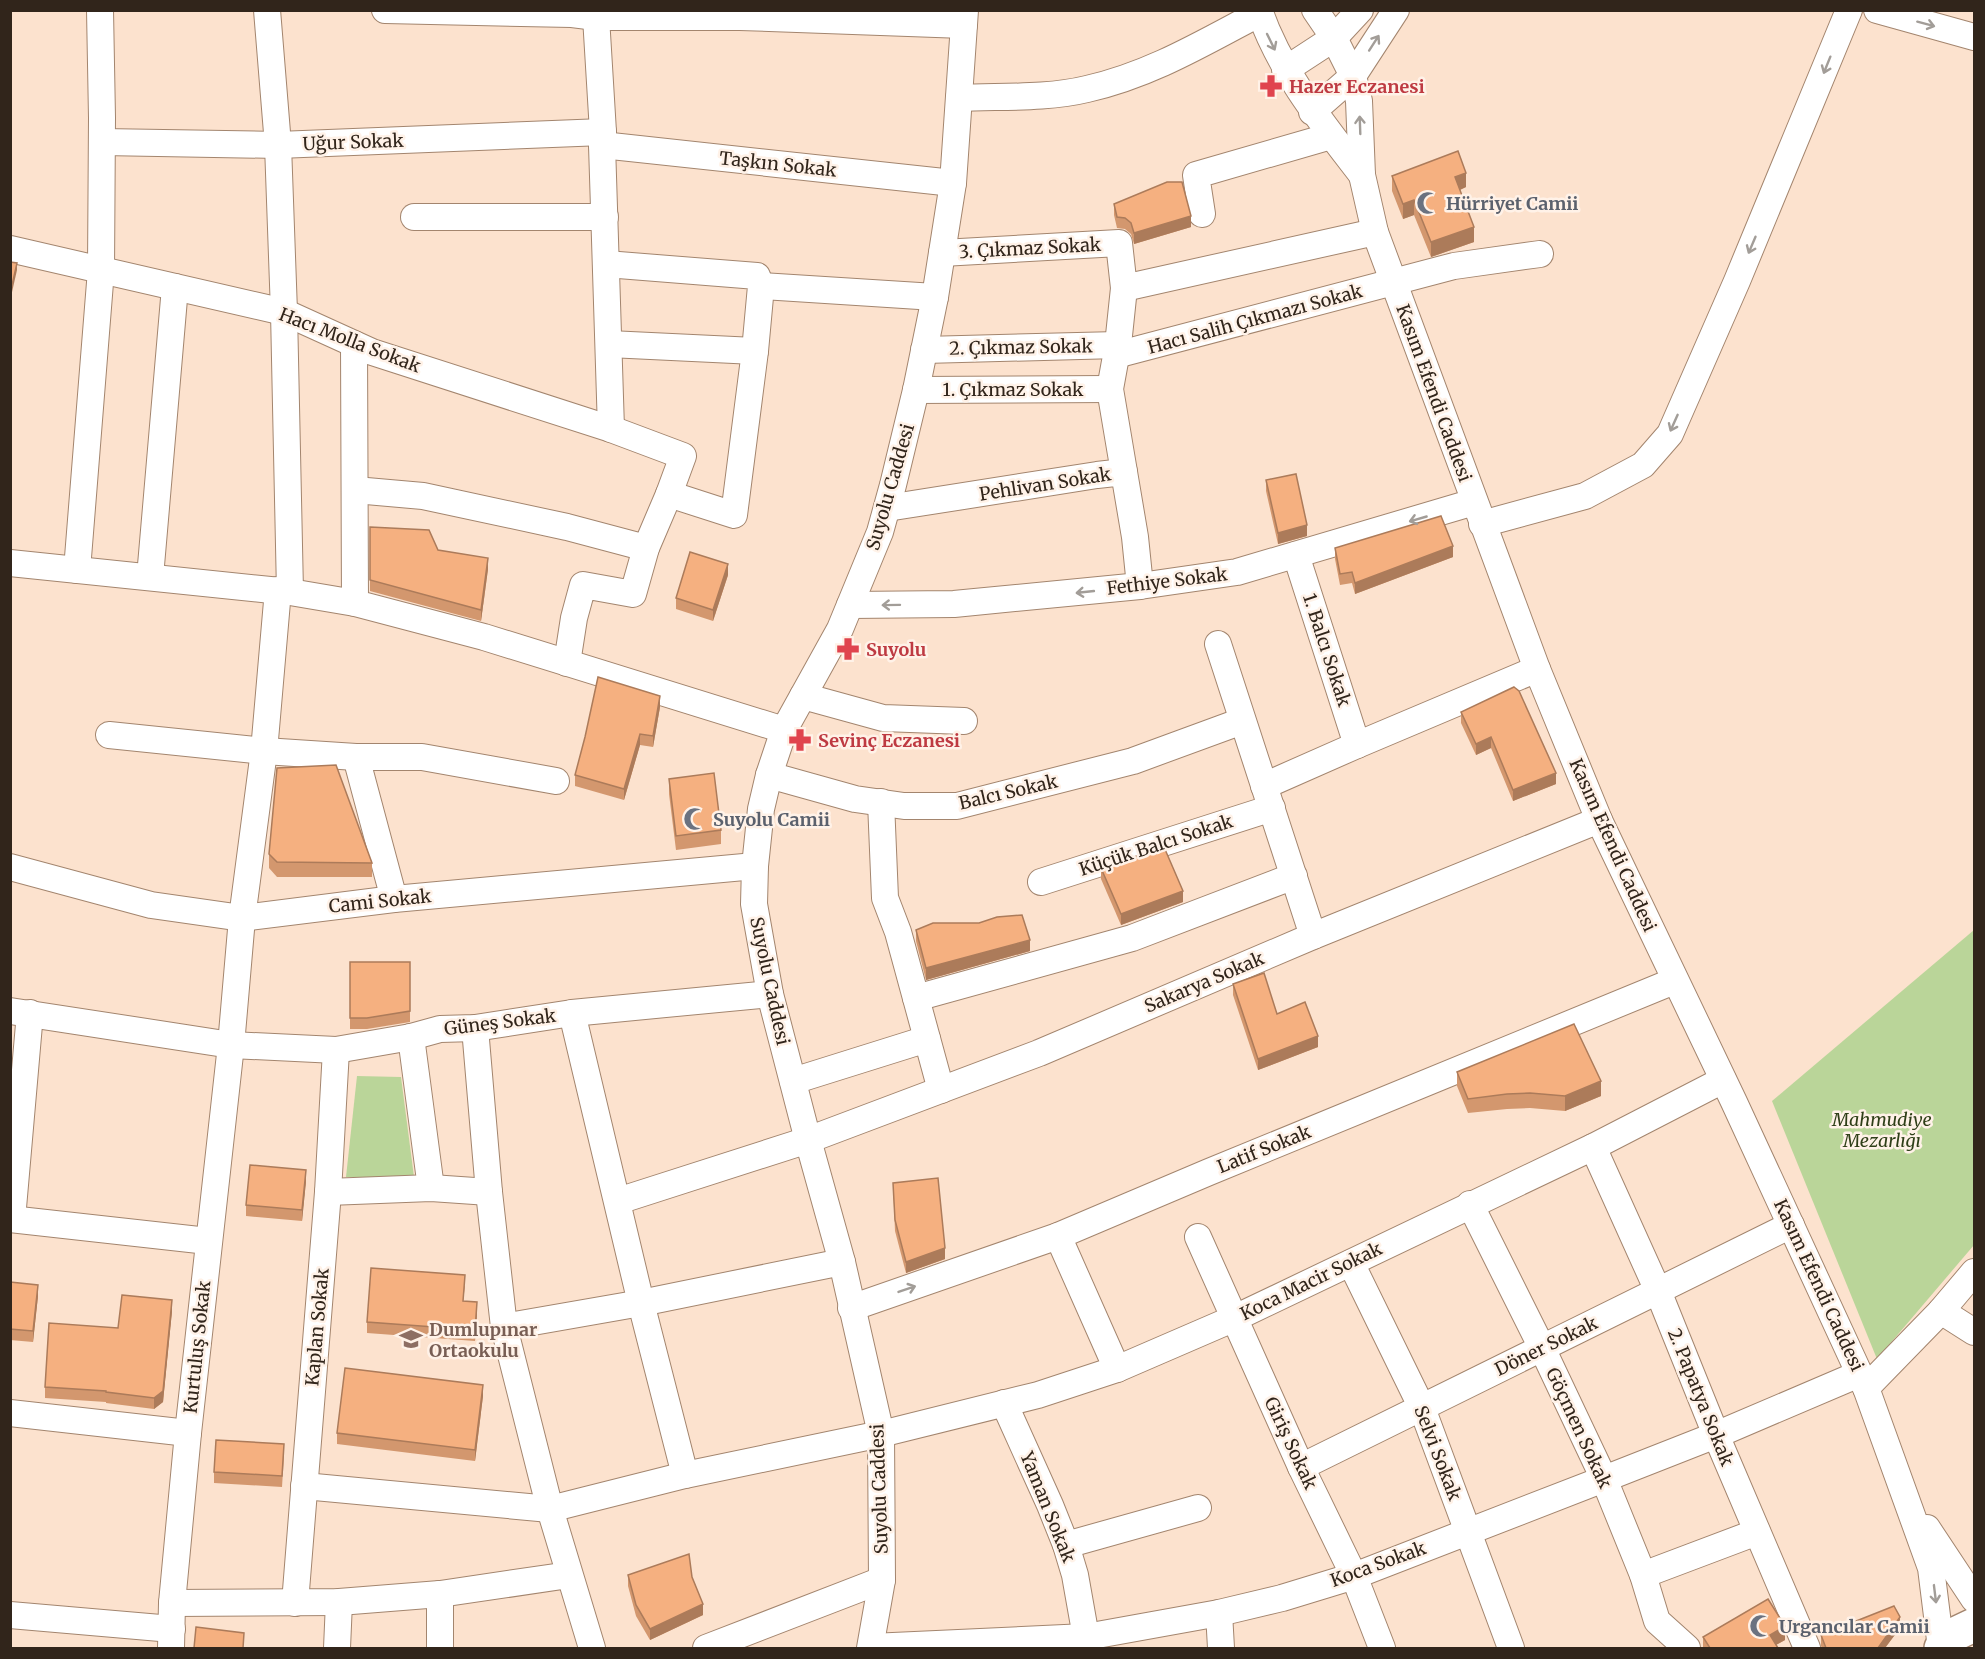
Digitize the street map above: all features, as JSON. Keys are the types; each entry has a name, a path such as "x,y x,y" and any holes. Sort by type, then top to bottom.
{"main road":[{"path":"1941,1648 1956,1634 1974,1625"}],"street":[{"path":"77,570 101,270 100,10"},
{"name":"Kurtuluş Sokak","path":"171,1639 172,1604 188,1432 231,1045 242,918 284,591 284,312 278,145 267,10"},
{"path":"385,10 965,18"},
{"name":"Kasım Efendi Caddesi","path":"1315,10 1334,38 1353,76 1359,101 1362,175 1375,232 1537,669 1599,820 1791,1225 1862,1381 1931,1568 1941,1648"},
{"path":"1286,70 1334,38 1360,10"},
{"path":"1312,112 1353,76 1396,10"},
{"name":"Fethiye Sokak","path":"850,605 954,604 1140,586 1237,572 1296,555 1478,513 1585,496 1643,465 1670,434 1737,280 1849,10"},
{"path":"1877,10 1974,37"},
{"path":"959,98 1086,90 1140,74 1259,12"},
{"name":"Kasım Efendi Caddesi","path":"1259,12 1268,36 1286,70 1312,112 1362,175"},
{"path":"580,14 603,139 611,429"},
{"name":"Suyolu Caddesi","path":"870,1648 882,1580 881,1434 842,1262 770,994 754,904 755,866 761,809 769,775 784,730 840,629 880,532 887,508 916,390 935,297 953,183 965,18"},
{"path":"1202,214 1196,175 1331,136"},
{"name":"Uğur Sokak","path":"102,142 278,145 603,139"},
{"name":"Taşkın Sokak","path":"603,139 953,183"},
{"path":"414,217 605,217"},
{"path":"1124,472 1110,389 1124,288 1375,232"},
{"name":"3. Çıkmaz Sokak","path":"942,253 1119,243 1124,288"},
{"name":"Hacı Molla Sokak","path":"10,249 284,312 372,352 611,429 682,456 669,494"},
{"name":"Hacı Salih Çıkmazı Sokak","path":"1117,350 1454,266 1540,254"},
{"path":"567,663 574,618 583,585 633,594 646,548 669,494 734,515 755,351 761,286 757,276 606,264"},
{"path":"150,577 175,286"},
{"path":"761,286 935,297"},
{"path":"354,344 355,603"},
{"path":"609,344 755,351"},
{"name":"2. Çıkmaz Sokak","path":"924,350 1117,350"},
{"name":"1. Çıkmaz Sokak","path":"916,390 1110,389"},
{"name":"Pehlivan Sokak","path":"887,508 1124,472 1135,537 1140,586"},
{"path":"355,490 423,496 567,527 646,548"},
{"name":"1. Balcı Sokak","path":"1296,555 1357,745"},
{"path":"12,568 77,570 150,577 284,591 355,603 484,637 784,730"},
{"path":"1218,644 1313,936"},
{"path":"1268,797 1357,745 1537,669"},
{"path":"803,696 883,718 964,721"},
{"name":"Balcı Sokak","path":"769,775 855,799 904,806 957,806 1133,760 1242,721"},
{"path":"110,735 264,751 356,757 422,757 556,781"},
{"path":"356,757 394,899"},
{"name":"Küçük Balcı Sokak","path":"1041,882 1268,797"},
{"path":"881,802 885,898 898,932 942,1089"},
{"name":"Sakarya Sokak","path":"618,1201 808,1140 1039,1053 1313,936 1599,820"},
{"name":"Cami Sokak","path":"10,867 152,905 242,918 394,899 755,866"},
{"path":"916,998 1132,938 1294,876"},
{"name":"Latif Sokak","path":"851,1308 1058,1236 1674,981"},
{"name":"Güneş Sokak","path":"20,1012 231,1045 336,1050 411,1037 440,1029 475,1028 572,1014 770,994"},
{"path":"20,1012 11,1219 208,1241"},
{"path":"572,1014 641,1304 685,1475"},
{"path":"475,1028 489,1192 504,1327 550,1509 592,1648"},
{"path":"411,1037 431,1188"},
{"path":"793,1081 927,1039"},
{"name":"Kaplan Sokak","path":"295,1603 328,1192 336,1050"},
{"name":"Koca Macir Sokak","path":"304,1486 550,1509 685,1475 881,1434 1038,1395 1117,1369 1234,1318 1593,1147 1723,1080"},
{"name":"2. Papatya Sokak","path":"1593,1147 1658,1291 1716,1435 1807,1648"},
{"path":"328,1192 431,1188 489,1192"},
{"name":"Göçmen Sokak","path":"1470,1204 1604,1479 1643,1575 1657,1621 1687,1648"},
{"name":"Döner Sokak","path":"1301,1467 1791,1225"},
{"path":"1058,1236 1117,1369"},
{"name":"Giriş Sokak","path":"1198,1237 1301,1467 1354,1575 1382,1648"},
{"path":"504,1327 641,1304 842,1262"},
{"name":"Selvi Sokak","path":"1351,1263 1422,1408 1511,1648"},
{"path":"1862,1381 1941,1311 1974,1272"},
{"path":"1941,1311 1974,1332"},
{"name":"Koca Sokak","path":"870,1648 1082,1643 1282,1598 1354,1575 1862,1381"},
{"name":"Yaman Sokak","path":"1005,1403 1066,1545 1075,1575 1082,1643"},
{"path":"10,1413 188,1432"},
{"name":"Kasım Efendi Caddesi","path":"1907,1498 1974,1599"},
{"path":"1066,1545 1198,1508"},
{"path":"1643,1575 1757,1532"},
{"path":"172,1604 339,1602 440,1594 569,1575"},
{"path":"706,1648 882,1580"},
{"path":"440,1594 440,1648"},
{"path":"337,1648 339,1602"},
{"path":"1219,1613 1221,1648"},
{"path":"10,1615 171,1639"}],"green space":[{"name":"Mahmudiye Mezarlığı","path":"1974,930 1974,1245 1877,1359 1772,1101"},
{"path":"357,1076 401,1077 414,1177 346,1177"}],"building":[{"name":"Hürriyet Camii","path":"1458,151 1466,173 1455,177 1474,227 1431,242 1414,200 1403,204 1392,176"},
{"path":"1167,182 1182,182 1191,216 1134,233 1131,223 1125,218 1117,217 1114,204"},
{"path":"10,262 17,263 10,294"},
{"path":"1296,474 1307,525 1278,533 1266,480"},
{"path":"1441,516 1453,546 1355,583 1352,572 1340,574 1335,548"},
{"path":"370,527 429,530 438,550 488,558 481,610 370,580"},
{"path":"690,552 728,564 713,610 676,598"},
{"path":"598,677 660,696 653,736 640,734 624,789 575,775"},
{"path":"1514,687 1519,691 1556,773 1513,790 1491,737 1476,744 1461,712"},
{"path":"336,765 372,863 277,862 269,854 277,768"},
{"name":"Suyolu Camii","path":"714,773 721,830 676,836 669,779"},
{"path":"1164,847 1183,891 1121,914 1101,868"},
{"path":"1022,915 1030,940 926,968 916,930 933,923 979,923 997,917"},
{"path":"350,962 410,962 410,1011 367,1018 350,1018"},
{"path":"1264,973 1277,1014 1305,1002 1318,1036 1258,1059 1233,984"},
{"path":"1574,1024 1601,1081 1565,1096 1530,1093 1468,1099 1457,1072"},
{"path":"250,1165 306,1170 302,1210 246,1205"},
{"path":"938,1178 945,1248 906,1262 895,1220 893,1183"},
{"path":"371,1268 465,1275 463,1301 477,1302 475,1330 367,1322"},
{"path":"10,1282 38,1285 33,1331 10,1329"},
{"path":"122,1295 172,1300 163,1391 154,1398 106,1391 45,1387 49,1323 118,1328"},
{"path":"345,1368 483,1385 475,1450 337,1433"},
{"path":"216,1440 284,1444 282,1476 214,1472"},
{"path":"689,1554 692,1577 703,1604 650,1629 636,1605 628,1575"},
{"path":"1768,1599 1785,1626 1770,1635 1778,1648 1710,1648 1703,1637"},
{"path":"1894,1606 1900,1617 1878,1648 1826,1648 1821,1635"},
{"path":"196,1627 244,1633 243,1648 194,1648"}],"place":[{"name":"Hazer Eczanesi","path":"1271,86"},
{"name":"Hürriyet Camii","path":"1428,203"},
{"name":"Suyolu","path":"848,649"},
{"name":"Sevinç Eczanesi","path":"800,740"},
{"name":"Suyolu Camii","path":"695,819"},
{"name":"Dumlupınar Ortaokulu","path":"411,1339"},
{"name":"Urgancılar Camii","path":"1761,1626"}]}
